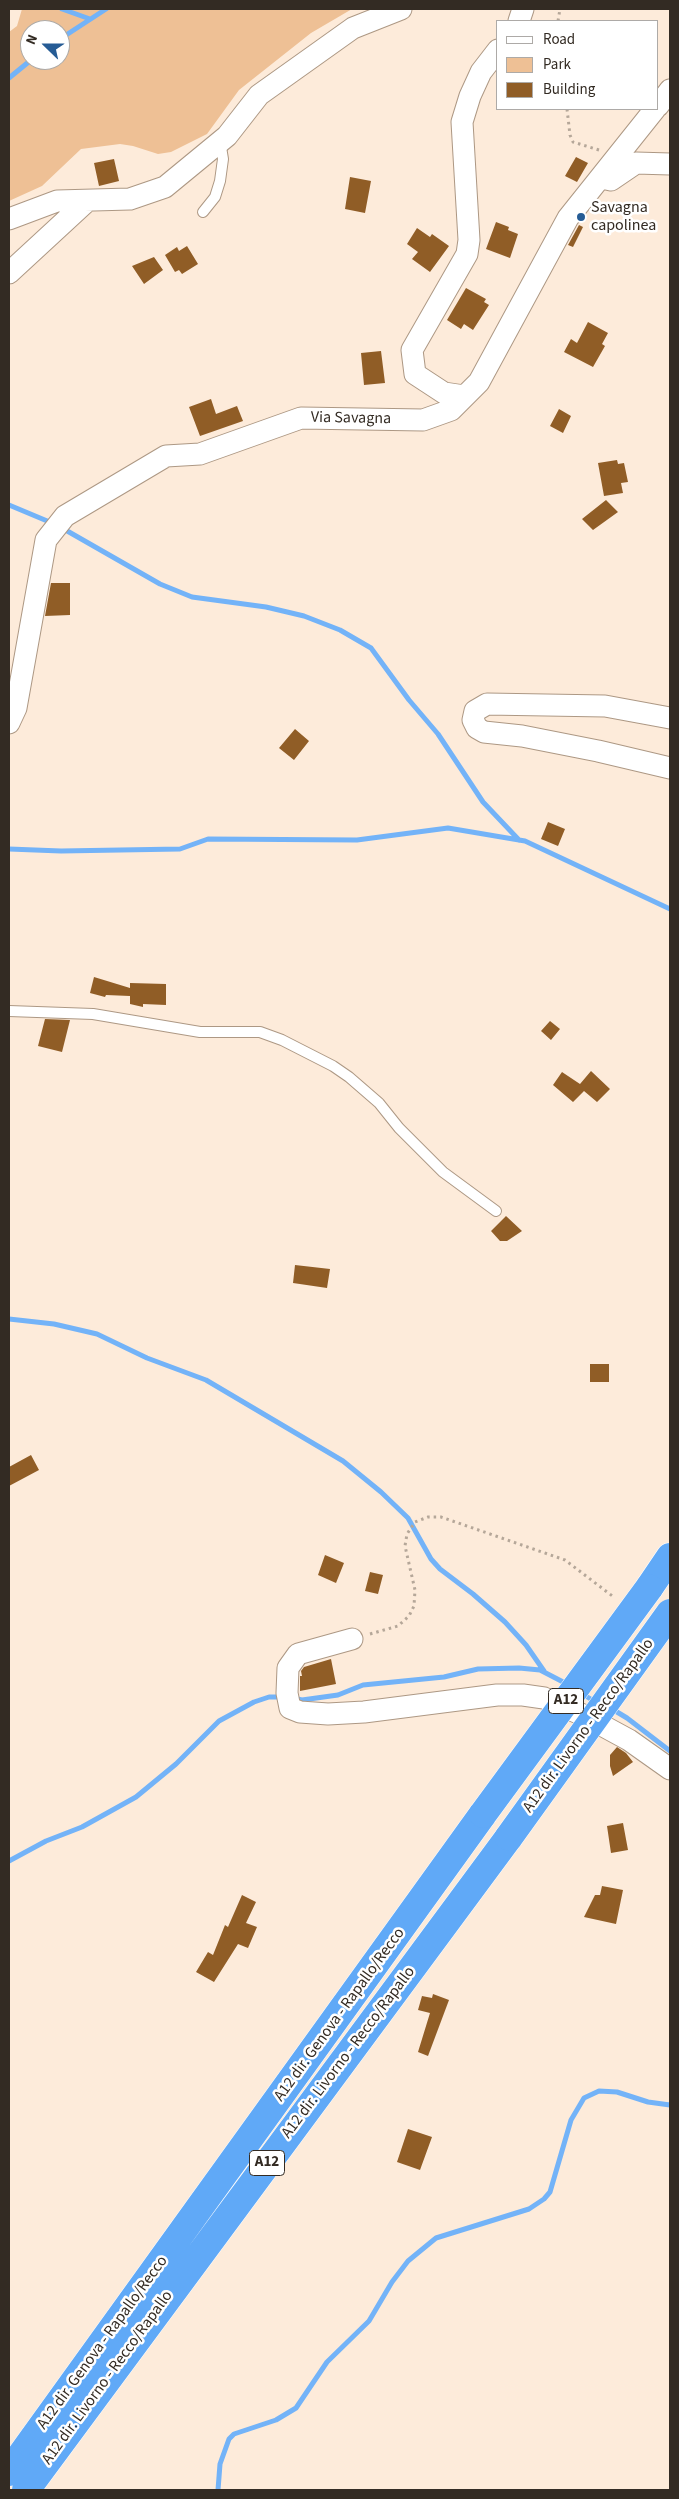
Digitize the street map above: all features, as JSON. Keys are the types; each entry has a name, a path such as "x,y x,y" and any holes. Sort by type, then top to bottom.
{"highway":[{"name":"A12 dir. Genova - Rapallo/Recco","path":"9,2472 670,1557"},
{"name":"A12 dir. Livorno - Recco/Rapallo","path":"26,2490 509,1837 670,1613"}],"street":[{"path":"9,219 57,201 130,199 165,187 227,136 259,95 353,28 401,9"},
{"path":"464,396 444,393 415,374 412,350 467,254 469,240 462,122 470,96 482,72 497,51"},
{"path":"659,105 670,90"},
{"name":"Via Savagna","path":"9,723 16,708 14,695 46,540 65,516 166,456 200,454 301,418 424,420 451,410 479,382 568,218 654,110"},
{"path":"600,178 611,180 636,163 670,164"},
{"path":"9,274 87,201"},
{"path":"670,718 605,706 496,704 482,706 475,711 473,720 477,728 484,732 598,751 670,768"},
{"path":"352,1639 298,1654 288,1668 287,1693 290,1708 300,1712 328,1714 364,1712 498,1695 524,1695 544,1698 583,1715 629,1740 670,1769"}],"lane":[{"path":"204,212 215,197 220,181 223,159 220,141"},
{"path":"9,1011 93,1014 200,1032 260,1032 282,1040 333,1066 349,1077 379,1103 399,1128 443,1172 496,1211"}],"path":[{"path":"567,110 570,135 573,142 617,156"},
{"path":"352,1639 398,1626 409,1616 414,1606 415,1590 405,1546 407,1534 415,1522 428,1517 441,1517 566,1560 620,1602"}],"green space":[{"path":"22,9 352,9 311,33 239,90 207,134 171,152 158,154 120,144 81,149 42,186 9,201 9,32 17,26"}],"building":[{"path":"576,157 588,163 577,182 565,176"},
{"path":"114,159 119,181 99,186 94,163"},
{"path":"350,177 371,181 365,213 345,209"},
{"path":"496,222 509,227 508,230 518,234 510,258 486,249"},
{"path":"579,225 583,227 573,247 568,245"},
{"path":"417,228 430,237 432,234 449,246 430,272 412,259 418,252 407,244"},
{"path":"187,246 198,264 182,274 179,270 175,272 165,255 177,247 179,251"},
{"path":"154,257 163,270 144,284 132,266"},
{"path":"466,288 486,299 484,302 489,305 473,330 464,324 461,329 447,320"},
{"path":"588,322 608,333 602,344 605,346 593,367 564,352 571,339 577,343"},
{"path":"381,351 385,383 364,385 361,353"},
{"path":"211,399 216,414 237,406 243,421 200,436 189,407"},
{"path":"559,409 571,416 563,433 550,426"},
{"path":"617,460 618,464 624,463 628,482 621,483 623,493 604,496 598,463"},
{"path":"606,500 618,512 593,530 582,519"},
{"path":"51,583 70,583 70,615 45,616"},
{"path":"295,729 309,741 294,760 279,748"},
{"path":"548,822 565,829 558,846 541,839"},
{"path":"94,977 130,988 130,983 166,984 166,1005 143,1004 143,1007 130,1004 130,996 106,995 105,997 90,993"},
{"path":"45,1019 70,1020 62,1052 38,1046"},
{"path":"550,1021 560,1029 551,1040 541,1031"},
{"path":"591,1071 610,1089 597,1102 584,1091 573,1102 553,1085 562,1072 580,1084"},
{"path":"506,1216 522,1231 507,1241 500,1241 491,1231"},
{"path":"295,1265 330,1269 327,1288 293,1283"},
{"path":"590,1364 609,1364 609,1382 590,1382"},
{"path":"31,1455 39,1470 9,1486 9,1467"},
{"path":"325,1555 344,1563 336,1583 318,1575"},
{"path":"370,1572 383,1575 378,1594 365,1591"},
{"path":"331,1659 336,1684 300,1691 300,1676 302,1676 301,1671 304,1667"},
{"path":"617,1747 626,1753 633,1762 613,1776 610,1766 610,1755"},
{"path":"623,1823 628,1850 611,1853 607,1826"},
{"path":"602,1886 623,1890 616,1924 584,1917 595,1895 600,1895"},
{"path":"242,1895 256,1902 246,1923 257,1927 248,1948 238,1944 214,1982 196,1972 208,1952 213,1955 225,1925 228,1927"},
{"path":"433,1994 449,2000 428,2056 418,2052 430,2013 418,2010 422,1996 432,1998"},
{"path":"408,2129 432,2137 420,2170 397,2162"}],"waterway":[{"path":"62,9 90,19"},
{"path":"70,32 106,9"},
{"path":"9,78 20,69"},
{"path":"9,505 52,523"},
{"path":"62,528 160,584 192,597 266,607 304,616 340,630 371,648 409,700 438,734 483,802 519,840"},
{"path":"9,849 61,851 180,849 208,839 357,840 448,828 525,841 670,909"},
{"path":"9,1319 54,1324 97,1334 147,1358 206,1380 343,1461 381,1492 408,1518 431,1559 440,1569 505,1622 526,1645 544,1671"},
{"path":"293,1698 302,1700 338,1695 363,1685 444,1677 478,1669 519,1668 540,1670 567,1684"},
{"path":"581,1693 597,1703"},
{"path":"9,1861 46,1841 82,1827 136,1797 176,1764 219,1721 254,1702 269,1697 282,1697"},
{"path":"612,1709 627,1718 670,1751"},
{"path":"218,2490 220,2464 229,2439 234,2434 276,2420 296,2408 327,2362 369,2321 392,2282 408,2261 436,2238 529,2209 544,2199 550,2192 571,2120 584,2098 599,2091 617,2092 648,2102 670,2105"}],"place":[{"name":"Savagna capolinea","path":"581,217"}]}
